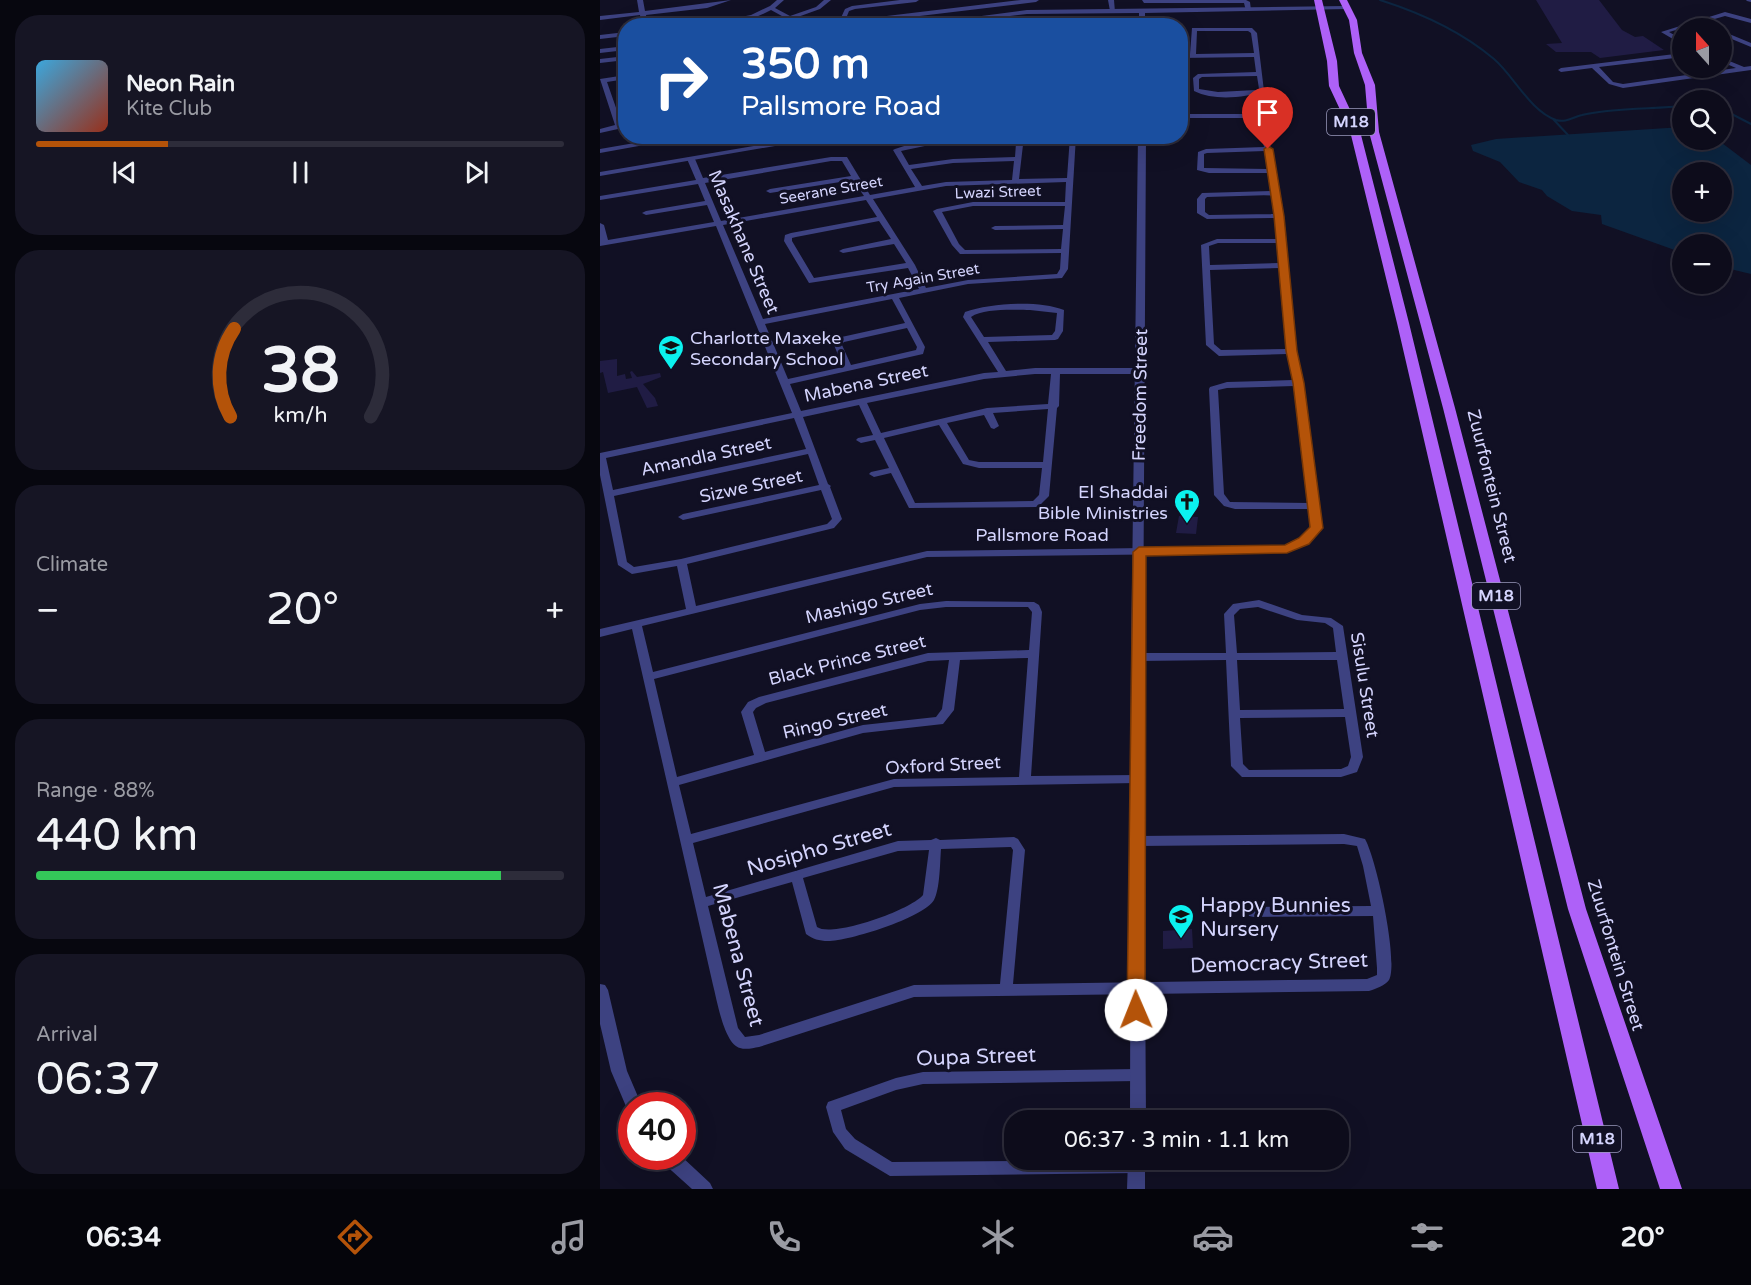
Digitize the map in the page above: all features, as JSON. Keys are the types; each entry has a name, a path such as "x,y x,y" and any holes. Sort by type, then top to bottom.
{"main road":[{"name":"M18","path":"1318,4 1332,61 1334,86 1353,126 1403,323 1608,1189"},
{"name":"Zuurfontein Street","path":"1344,4 1353,20 1357,48 1370,85 1374,132 1449,408 1577,909 1671,1189"}],"street":[{"path":"640,0 644,18"},
{"path":"689,0 691,8"},
{"path":"600,18 691,8 728,0"},
{"path":"745,18 771,8 780,0"},
{"path":"771,8 792,17 818,8 828,0"},
{"path":"843,18 847,10 854,7 916,0"},
{"path":"883,18 1036,0"},
{"path":"1111,0 1113,11"},
{"path":"1142,18 1144,1 1247,1 1248,10"},
{"path":"976,18 1018,13 1248,10 1344,4"},
{"path":"1712,18 1728,14 1751,21"},
{"path":"1193,56 1192,31 1205,28 1250,29 1254,33 1263,89 1260,92 1203,94 1196,90 1196,78 1200,75 1260,74"},
{"path":"1672,30 1665,32 1672,36"},
{"path":"600,37 618,35"},
{"path":"1732,37 1751,45"},
{"path":"600,51 618,49"},
{"path":"1188,56 1257,55"},
{"path":"1561,70 1672,56"},
{"path":"600,61 618,59"},
{"path":"1732,64 1749,70"},
{"path":"1594,66 1613,84 1623,86 1749,70"},
{"path":"618,78 602,80 618,120"},
{"path":"600,98 610,96"},
{"name":"Pallsmore Road","path":"600,633 927,554 1294,548 1310,537 1316,528 1298,383 1291,351 1279,216 1263,124 1253,117 1188,116"},
{"path":"600,131 616,128 618,125"},
{"path":"600,151 642,144"},
{"path":"600,174 691,159 760,144"},
{"path":"919,188 897,150 928,144"},
{"path":"1015,181 1019,144"},
{"name":"Try Again Street","path":"760,322 979,281 1054,278 1063,272 1072,144"},
{"name":"Freedom Street","path":"1138,1110 1137,657 1142,144"},
{"path":"1268,149 1202,152 1199,155 1199,166 1202,170 1209,171 1272,171"},
{"name":"Masakhane Street","path":"641,571 835,523 837,516 720,224 691,159"},
{"path":"600,198 836,159 846,160 924,291"},
{"path":"907,167 953,161 1018,159"},
{"path":"770,191 856,177"},
{"name":"Seerane Street","path":"602,244 957,182 1070,180"},
{"path":"1274,193 1208,194 1201,197 1201,213 1207,217 1279,216"},
{"path":"646,213 709,202"},
{"name":"Lwazi Street","path":"1065,251 963,252 956,246 937,211 973,204 1068,204"},
{"path":"881,218 794,235 788,237 788,241 812,281 911,266"},
{"path":"600,225 602,244"},
{"path":"995,228 1066,227"},
{"path":"843,251 895,241"},
{"path":"1281,241 1208,243 1204,247 1212,350 1223,353 1291,351"},
{"path":"1206,268 1283,265"},
{"path":"784,382 920,352 921,347 895,297"},
{"path":"983,340 1055,337 1059,331 1061,312 1050,308 983,309 972,312 967,317 1003,373"},
{"path":"849,369 838,345 840,340 909,325"},
{"path":"862,402 912,506 1031,505 1043,500 1056,371"},
{"name":"Mabena Street","path":"641,571 627,569 622,563 605,513 608,494 603,483 601,456 1003,373 1140,371"},
{"path":"1298,383 1227,385 1213,389 1219,495 1227,504 1235,506 1313,506"},
{"path":"861,440 987,411 1054,406"},
{"path":"987,411 994,426"},
{"path":"940,421 966,462 980,465 1047,465"},
{"name":"Amandla Street","path":"608,494 812,450"},
{"path":"874,474 893,470"},
{"name":"Sizwe Street","path":"683,518 826,486"},
{"path":"681,562 692,611"},
{"name":"Mashigo Street","path":"649,676 911,609 946,604 1021,603 1035,607 1037,612 1025,780"},
{"name":"Sisulu Street","path":"1252,603 1266,605 1301,618 1331,621 1338,626 1357,757 1353,769 1341,773 1246,774 1237,766 1232,657 1229,612 1237,606 1252,603"},
{"name":"Mabena Street","path":"636,624 732,1030 742,1043 759,1041 906,992 1136,988"},
{"name":"Black Prince Street","path":"760,757 747,712 752,705 763,700 921,659 955,655 1033,654"},
{"name":"Ringo Street","path":"674,782 876,726 939,721 948,710 955,655"},
{"path":"1137,657 1342,656"},
{"path":"1234,714 1349,713"},
{"name":"Oxford Street","path":"686,840 887,784 1137,779"},
{"name":"Democracy Street","path":"1136,988 1369,985 1380,981 1384,972 1378,911 1367,852 1361,842 1344,839 1138,841"},
{"name":"Nosipho Street","path":"702,903 890,847 936,843 1010,842 1018,846 1006,989"},
{"path":"796,875 811,930 818,935 836,935 912,912 926,904 936,843"},
{"path":"1254,912 1378,911"},
{"path":"600,990 616,1060 629,1092"},
{"name":"Oupa Street","path":"1004,1166 890,1169 850,1144 840,1132 833,1107 896,1084 923,1078 1138,1075"},
{"path":"683,1170 704,1189"},
{"path":"1136,1189 1137,1170"}],"water":[{"path":"1672,128 1672,150 1731,150 1751,165 1751,274 1732,269 1732,234 1672,234 1672,249 1602,224 1601,215 1572,211 1547,196 1542,190 1519,182 1500,162 1473,151 1471,145 1496,139"}],"building":[{"path":"1536,0 1599,0 1622,30 1635,37 1643,36 1664,50 1600,58 1591,52 1556,52 1546,44 1562,43"},
{"path":"617,359 617,376 625,374 626,379 632,378 630,372 632,371 637,377 660,373 661,377 643,384 655,398 658,406 647,408 637,387 608,393 603,372 600,373 600,361"},
{"name":"El Shaddai Bible Ministries","path":"1179,516 1198,517 1196,534 1176,533"},
{"name":"Happy Bunnies Nursery","path":"1192,929 1193,948 1163,949 1163,931"}],"waterway":[{"path":"1380,0 1425,17 1468,40 1494,59 1538,109 1556,120 1566,120 1605,111 1672,107"},
{"path":"1732,114 1751,124"},
{"path":"1553,119 1569,136"}],"place":[{"name":"Charlotte Maxeke Secondary School","path":"671,371"},
{"name":"El Shaddai Bible Ministries","path":"1187,525"},
{"name":"Happy Bunnies Nursery","path":"1181,940"}],"route":[{"path":"1136,1010 1139,552 1287,549 1294,548 1310,537 1316,528 1298,383 1291,351 1279,216 1268,149"}]}
